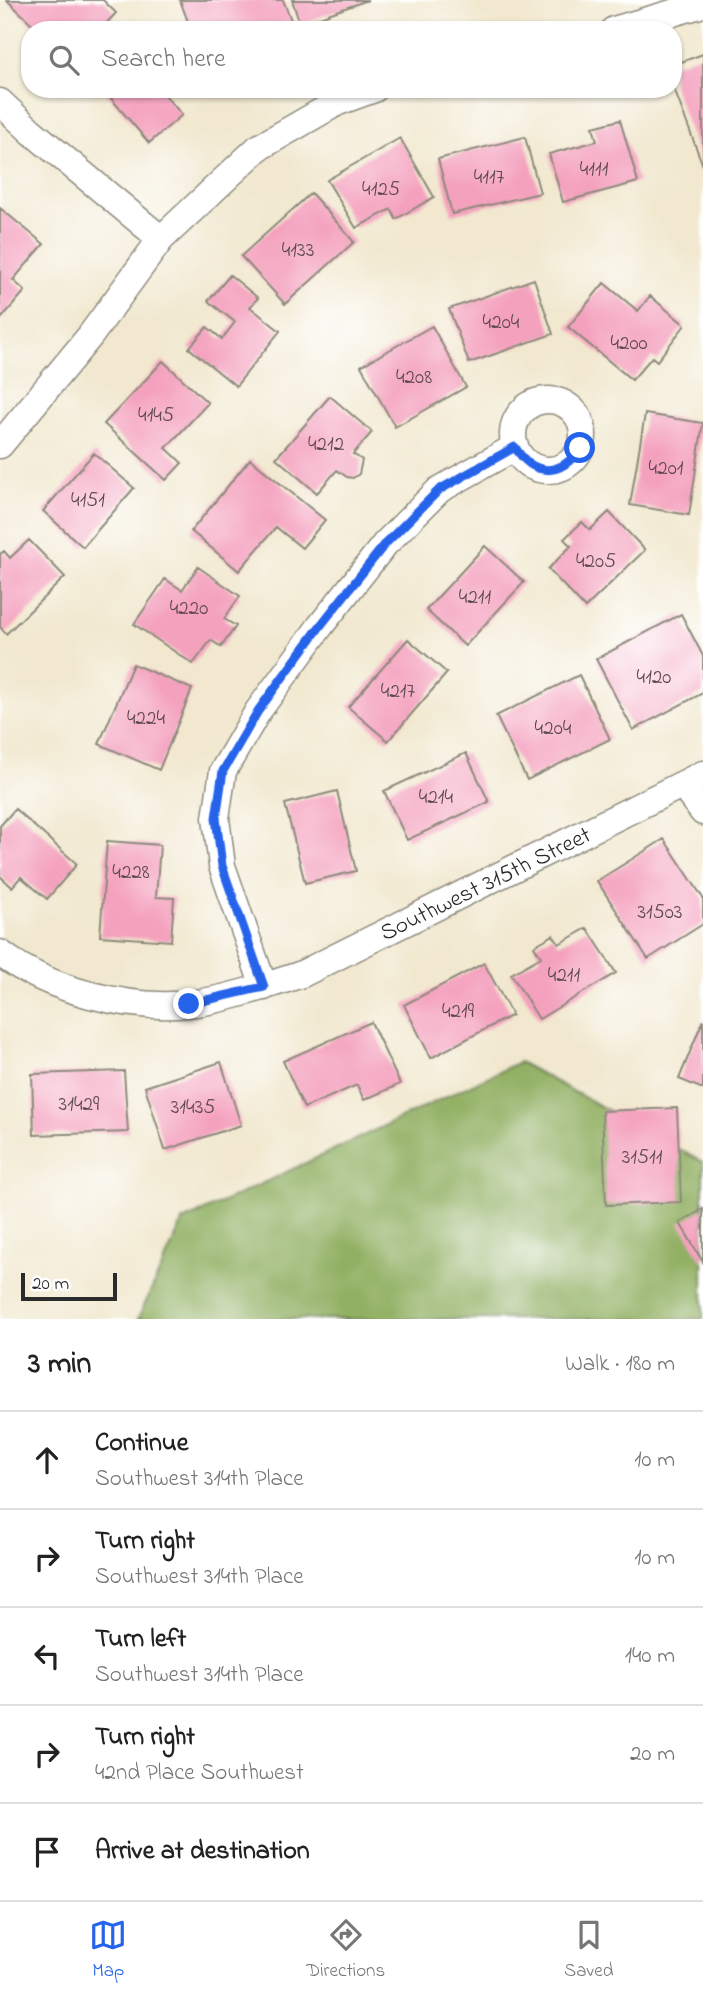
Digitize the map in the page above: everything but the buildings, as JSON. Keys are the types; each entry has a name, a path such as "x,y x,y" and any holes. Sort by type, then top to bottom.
{"street":[{"path":"645,21 703,4"},
{"path":"0,445 90,336 161,239 258,148 349,98"},
{"path":"0,102 161,239"},
{"path":"264,987 222,866 216,818 223,771 258,711 385,544 439,490 515,447"},
{"path":"693,780 703,812"},
{"name":"Southwest 315th Street","path":"0,953 17,966 52,983 142,1005 189,1004 264,987 302,974 693,780"}],"green space":[{"path":"519,1062 703,1162 703,1319 138,1319 183,1221"}],"route":[{"path":"189,1004 264,987 222,866 216,818 223,771 258,711 385,544 439,490 515,447 530,465 541,469 564,466 574,458 580,448"}]}
